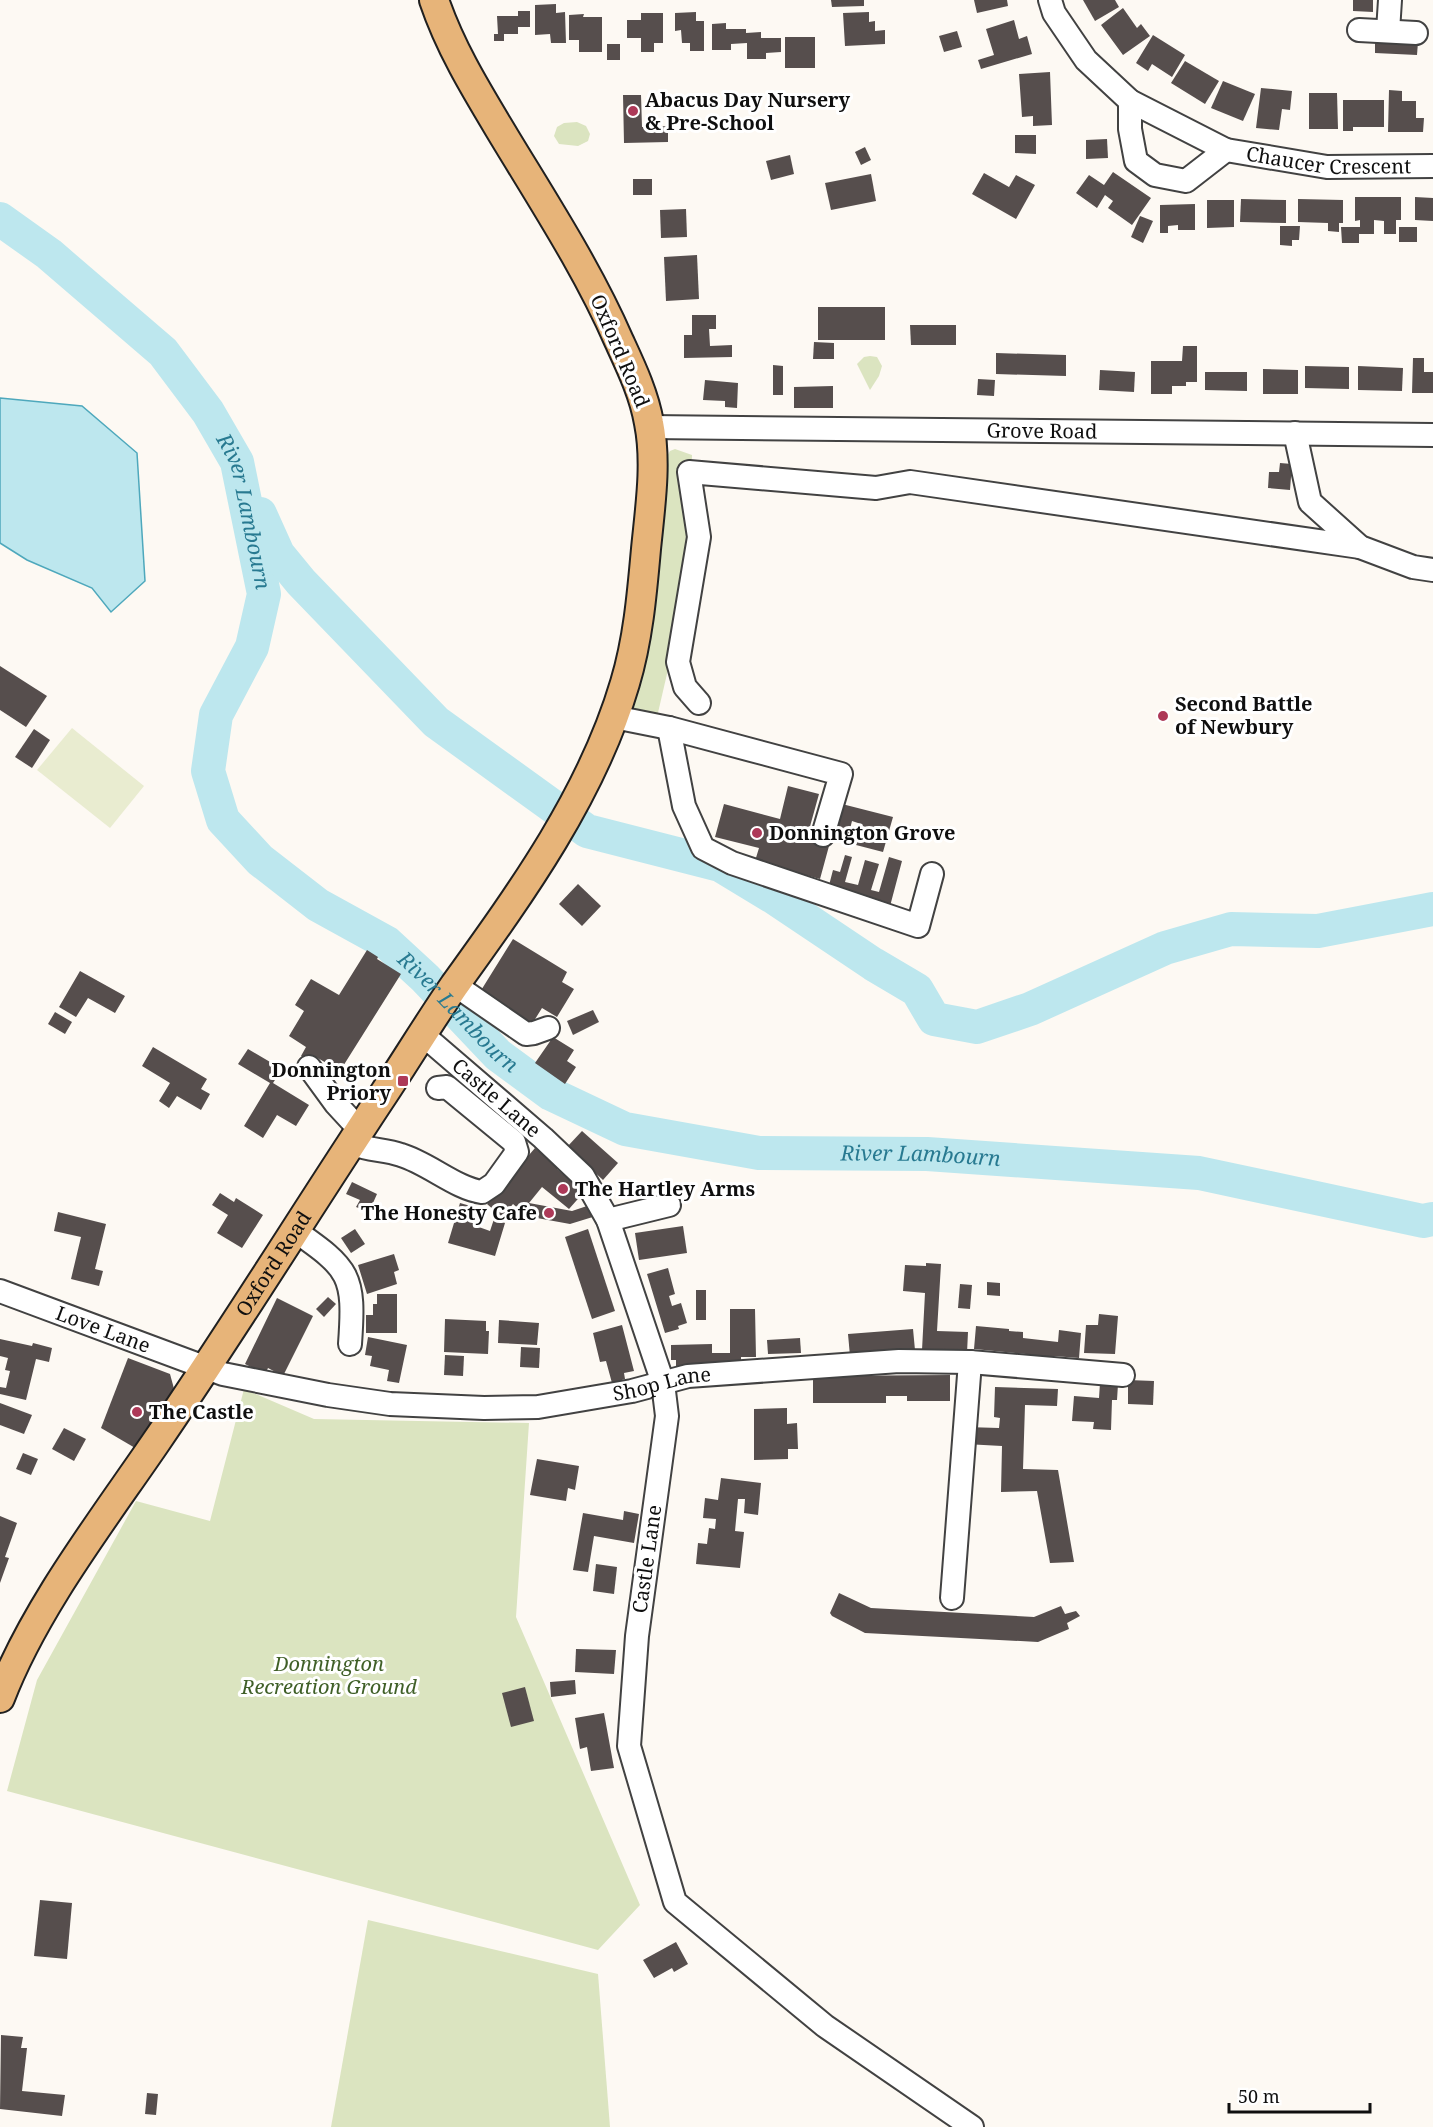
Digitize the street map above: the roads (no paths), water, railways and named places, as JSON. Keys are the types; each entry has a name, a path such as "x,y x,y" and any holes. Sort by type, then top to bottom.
{"main road":[{"name":"Oxford Road","path":"0,1698 19,1653 63,1580 206,1370 294,1230 441,1006 503,918 557,832 591,771 614,717 632,658 649,516 650,427 644,402 597,294 547,206 471,83 453,48 434,0"}],"street":[{"name":"Chaucer Crescent","path":"1050,0 1054,13 1086,60 1130,101 1226,150 1326,167 1433,166"},
{"path":"1388,31 1390,0"},
{"path":"1359,30 1416,33"},
{"name":"Chaucer Crescent","path":"1130,101 1130,129 1136,161 1155,175 1186,181 1226,150"},
{"name":"Grove Road","path":"650,427 1433,435"},
{"path":"1295,433 1310,502 1360,547"},
{"path":"699,703 685,687 678,662 699,537 689,472 876,489 910,482 1360,547 1413,567 1433,570"},
{"path":"614,717 669,728 841,774 823,835"},
{"path":"669,728 684,806 703,848 732,863 918,926 932,874"},
{"path":"441,1006 526,1034 548,1028"},
{"name":"Castle Lane","path":"441,1006 543,1138 583,1176 608,1220 663,1383 667,1416 637,1636 630,1746 675,1902 825,2026 972,2127"},
{"path":"309,1067 367,1149 401,1154 470,1190 482,1192 494,1184 517,1152 514,1142 447,1087 438,1088"},
{"path":"608,1220 669,1205"},
{"path":"294,1230 331,1256 345,1274 350,1287 353,1308 350,1344"},
{"name":"Love Lane","path":"0,1292 206,1370"},
{"name":"Shop Lane","path":"206,1370 243,1380 390,1404 484,1408 538,1407 579,1401 688,1376 899,1361 970,1362 1123,1375"},
{"path":"952,1598 970,1362"}],"water":[{"path":"0,398 82,406 137,453 145,581 111,612 92,588 27,560 0,543"}],"waterway":[{"name":"River Lambourn","path":"0,219 49,254 163,352 208,412 237,462 264,594 252,647 216,715 208,771 223,820 260,860 318,905 387,943 425,978 498,1055 551,1094 625,1129 759,1153 927,1154 1199,1173 1423,1221 1433,1219"},
{"path":"260,514 278,554 301,582 436,722 587,831 720,865 917,990 934,1019 977,1027 1030,1009 1165,948 1231,929 1318,931 1433,909"}],"place":[{"name":"Abacus Day Nursery & Pre-School","path":"633,111"},
{"name":"Second Battle of Newbury","path":"1163,716"},
{"name":"Donnington Grove","path":"757,833"},
{"name":"Donnington Priory","path":"403,1081"},
{"name":"The Hartley Arms","path":"563,1189"},
{"name":"The Honesty Cafe","path":"549,1213"},
{"name":"The Castle","path":"137,1412"}],"park label":[{"name":"Donnington Recreation Ground","path":"329,1676"}]}
